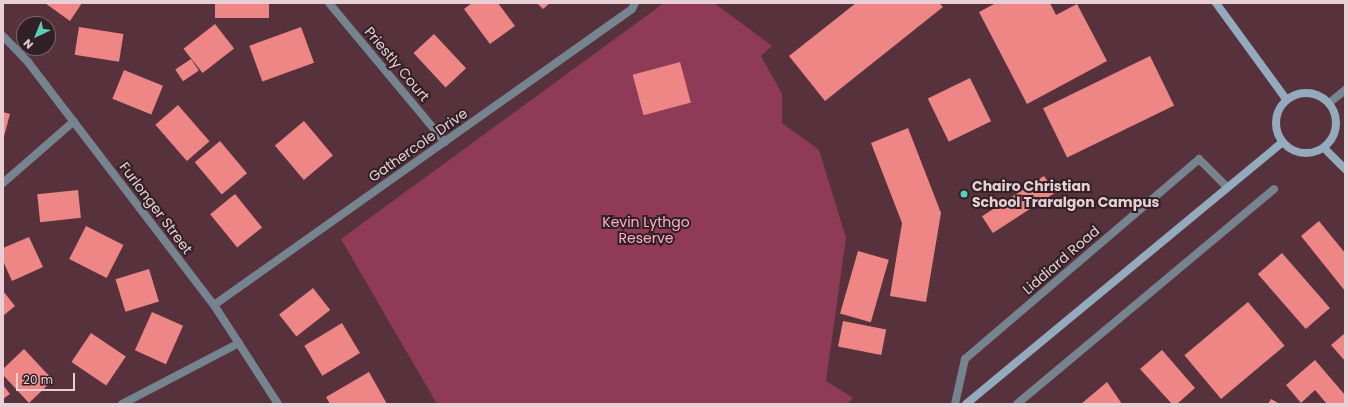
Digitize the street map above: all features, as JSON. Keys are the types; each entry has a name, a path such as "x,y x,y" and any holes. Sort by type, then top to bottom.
{"street":[{"name":"Priestly Court","path":"329,3 445,142"},
{"name":"Gathercole Drive","path":"214,305 632,9 635,3"},
{"path":"1216,3 1286,99"},
{"name":"Furlonger Street","path":"3,36 28,62 214,305 278,404"},
{"path":"1329,104 1345,90"},
{"path":"1304,92 1318,95 1329,104 1336,122 1335,131 1324,148 1307,154 1289,149 1282,143 1275,125 1280,106 1286,99 1304,92"},
{"path":"3,183 74,121"},
{"path":"966,404 1226,186 1282,143"},
{"path":"1324,148 1345,169"},
{"name":"Liddiard Road","path":"955,404 965,359 1199,159 1226,186"},
{"path":"1017,404 1274,189"},
{"path":"122,404 239,343"}],"green space":[{"name":"Kevin Lythgo Reserve","path":"664,3 714,3 772,46 761,56 782,94 782,123 819,150 846,238 826,381 853,398 847,404 437,404 341,239"}],"building":[{"path":"45,3 82,3 70,21"},
{"path":"215,3 269,3 269,18 215,18"},
{"path":"472,3 498,3 515,26 490,44 464,9"},
{"path":"537,3 550,3 543,9"},
{"path":"856,3 939,3 943,7 825,101 789,56"},
{"path":"996,3 1050,3 1056,15 1077,4 1107,61 1027,104 979,12"},
{"path":"215,24 234,48 203,73 183,49"},
{"path":"79,27 123,34 119,62 75,55"},
{"path":"301,27 314,63 262,82 249,46"},
{"path":"434,34 466,68 446,87 414,53"},
{"path":"1150,56 1174,105 1067,158 1043,108"},
{"path":"191,59 199,71 183,81 175,70"},
{"path":"680,62 691,103 644,115 633,75"},
{"path":"124,70 163,86 151,114 112,99"},
{"path":"970,78 991,121 949,142 928,99"},
{"path":"178,105 209,141 187,161 155,125"},
{"path":"3,112 10,114 3,140"},
{"path":"304,121 333,155 304,180 275,145"},
{"path":"908,128 941,213 926,302 890,296 902,223 871,143"},
{"path":"220,141 247,173 222,194 195,162"},
{"path":"1044,176 1055,193 993,233 982,216"},
{"path":"78,190 81,218 40,222 37,194"},
{"path":"235,194 262,227 237,248 210,214"},
{"path":"1319,221 1345,253 1345,291 1301,236"},
{"path":"86,226 123,245 107,278 69,259"},
{"path":"29,237 43,267 12,281 3,261 3,248"},
{"path":"858,251 889,260 871,322 840,313"},
{"path":"1282,253 1330,308 1306,329 1258,274"},
{"path":"149,269 159,302 125,312 116,279"},
{"path":"313,288 330,310 296,337 279,314"},
{"path":"3,291 15,306 3,316"},
{"path":"1248,302 1285,346 1221,399 1184,355"},
{"path":"152,312 183,326 166,364 135,350"},
{"path":"843,321 886,329 881,355 838,347"},
{"path":"342,323 360,353 322,376 304,346"},
{"path":"91,333 126,356 106,386 71,362"},
{"path":"1345,333 1345,361 1331,345"},
{"path":"24,349 53,380 29,403 3,375 3,369"},
{"path":"1162,350 1195,388 1177,404 1172,404 1140,369"},
{"path":"1315,360 1345,395 1345,404 1327,404 1315,390 1301,403 1286,385"},
{"path":"369,372 387,404 330,404 326,397"},
{"path":"1107,382 1122,404 1081,404"},
{"path":"3,385 10,394 3,399"},
{"path":"1271,399 1280,404 1268,404"}],"place":[{"name":"Chairo Christian School Traralgon Campus","path":"964,194"}]}
